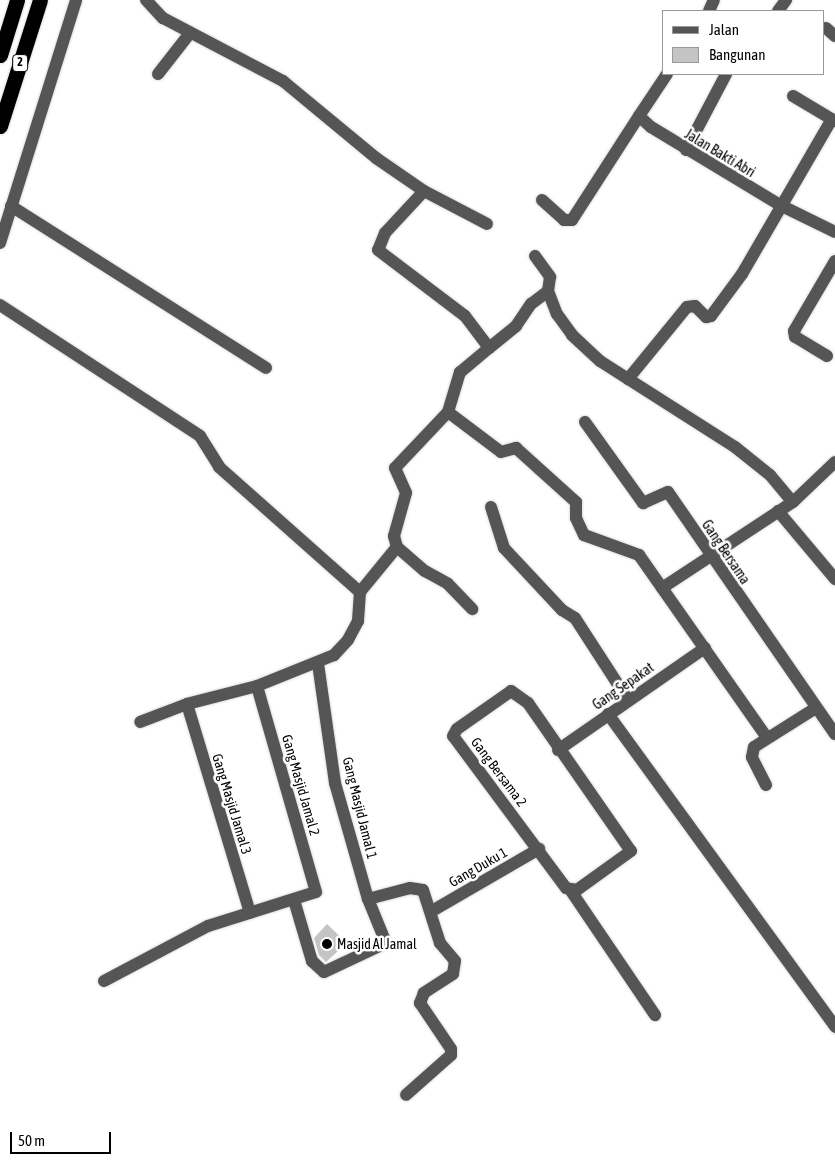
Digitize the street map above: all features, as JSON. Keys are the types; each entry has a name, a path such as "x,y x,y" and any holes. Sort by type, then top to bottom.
{"highway":[{"name":"2","path":"0,55 17,0"},
{"name":"2","path":"0,126 40,0"}],"street":[{"path":"0,243 76,0"},
{"path":"146,0 163,18 282,81 376,158 424,191 487,224"},
{"path":"158,74 190,32"},
{"path":"542,200 564,220 572,220 666,75"},
{"path":"686,150 725,75"},
{"path":"628,379 687,307 695,306 706,317 711,316 742,274 780,205 833,120 793,96"},
{"name":"Jalan Bakti Abri","path":"639,116 686,150 780,205 835,232"},
{"path":"424,191 385,233 378,250 465,316 489,348"},
{"path":"11,206 266,368"},
{"path":"535,256 550,277 548,291 557,314 572,335 628,379 735,447 770,475 793,502"},
{"path":"827,356 795,337 794,331 835,261"},
{"path":"472,609 448,584 425,571 397,547 394,536 406,493 395,468 448,412 460,372 516,326 531,304 548,291"},
{"path":"0,305 200,436 219,467 360,592"},
{"path":"448,412 501,452 516,448 576,502 576,518 584,535 635,551 767,738"},
{"name":"Gang Bersama","path":"585,422 643,503 668,492 814,709 835,734"},
{"path":"662,588 793,502 835,462"},
{"path":"491,507 504,548 562,610 575,618 628,700"},
{"path":"778,511 835,579"},
{"path":"140,722 187,704 257,686 318,664 348,640 358,621 360,592 397,547"},
{"name":"Gang Sepakat","path":"558,750 705,648"},
{"name":"Gang Masjid Jamal 1","path":"294,900 312,961 327,973 386,943 368,899 336,783 318,664"},
{"name":"Gang Masjid Jamal 2","path":"257,686 316,892 294,900"},
{"name":"Gang Bersama 2","path":"511,691 524,697 558,750 632,851 571,891 539,850 454,736 457,729 511,691"},
{"name":"Gang Masjid Jamal 3","path":"187,704 250,913"},
{"path":"766,785 752,752 767,738 814,709"},
{"path":"608,714 835,1027"},
{"name":"Gang Duku 1","path":"432,911 539,850"},
{"path":"368,899 416,887 423,890 432,911 440,943 450,953 455,968 424,994 420,1003 451,1049 451,1056 406,1096"},
{"path":"571,891 655,1014"},
{"path":"104,981 208,926 294,900"}],"building":[{"name":"Masjid Al Jamal","path":"327,924 347,943 326,962 319,955 314,938"}],"place":[{"name":"Masjid Al Jamal","path":"327,944"}]}
